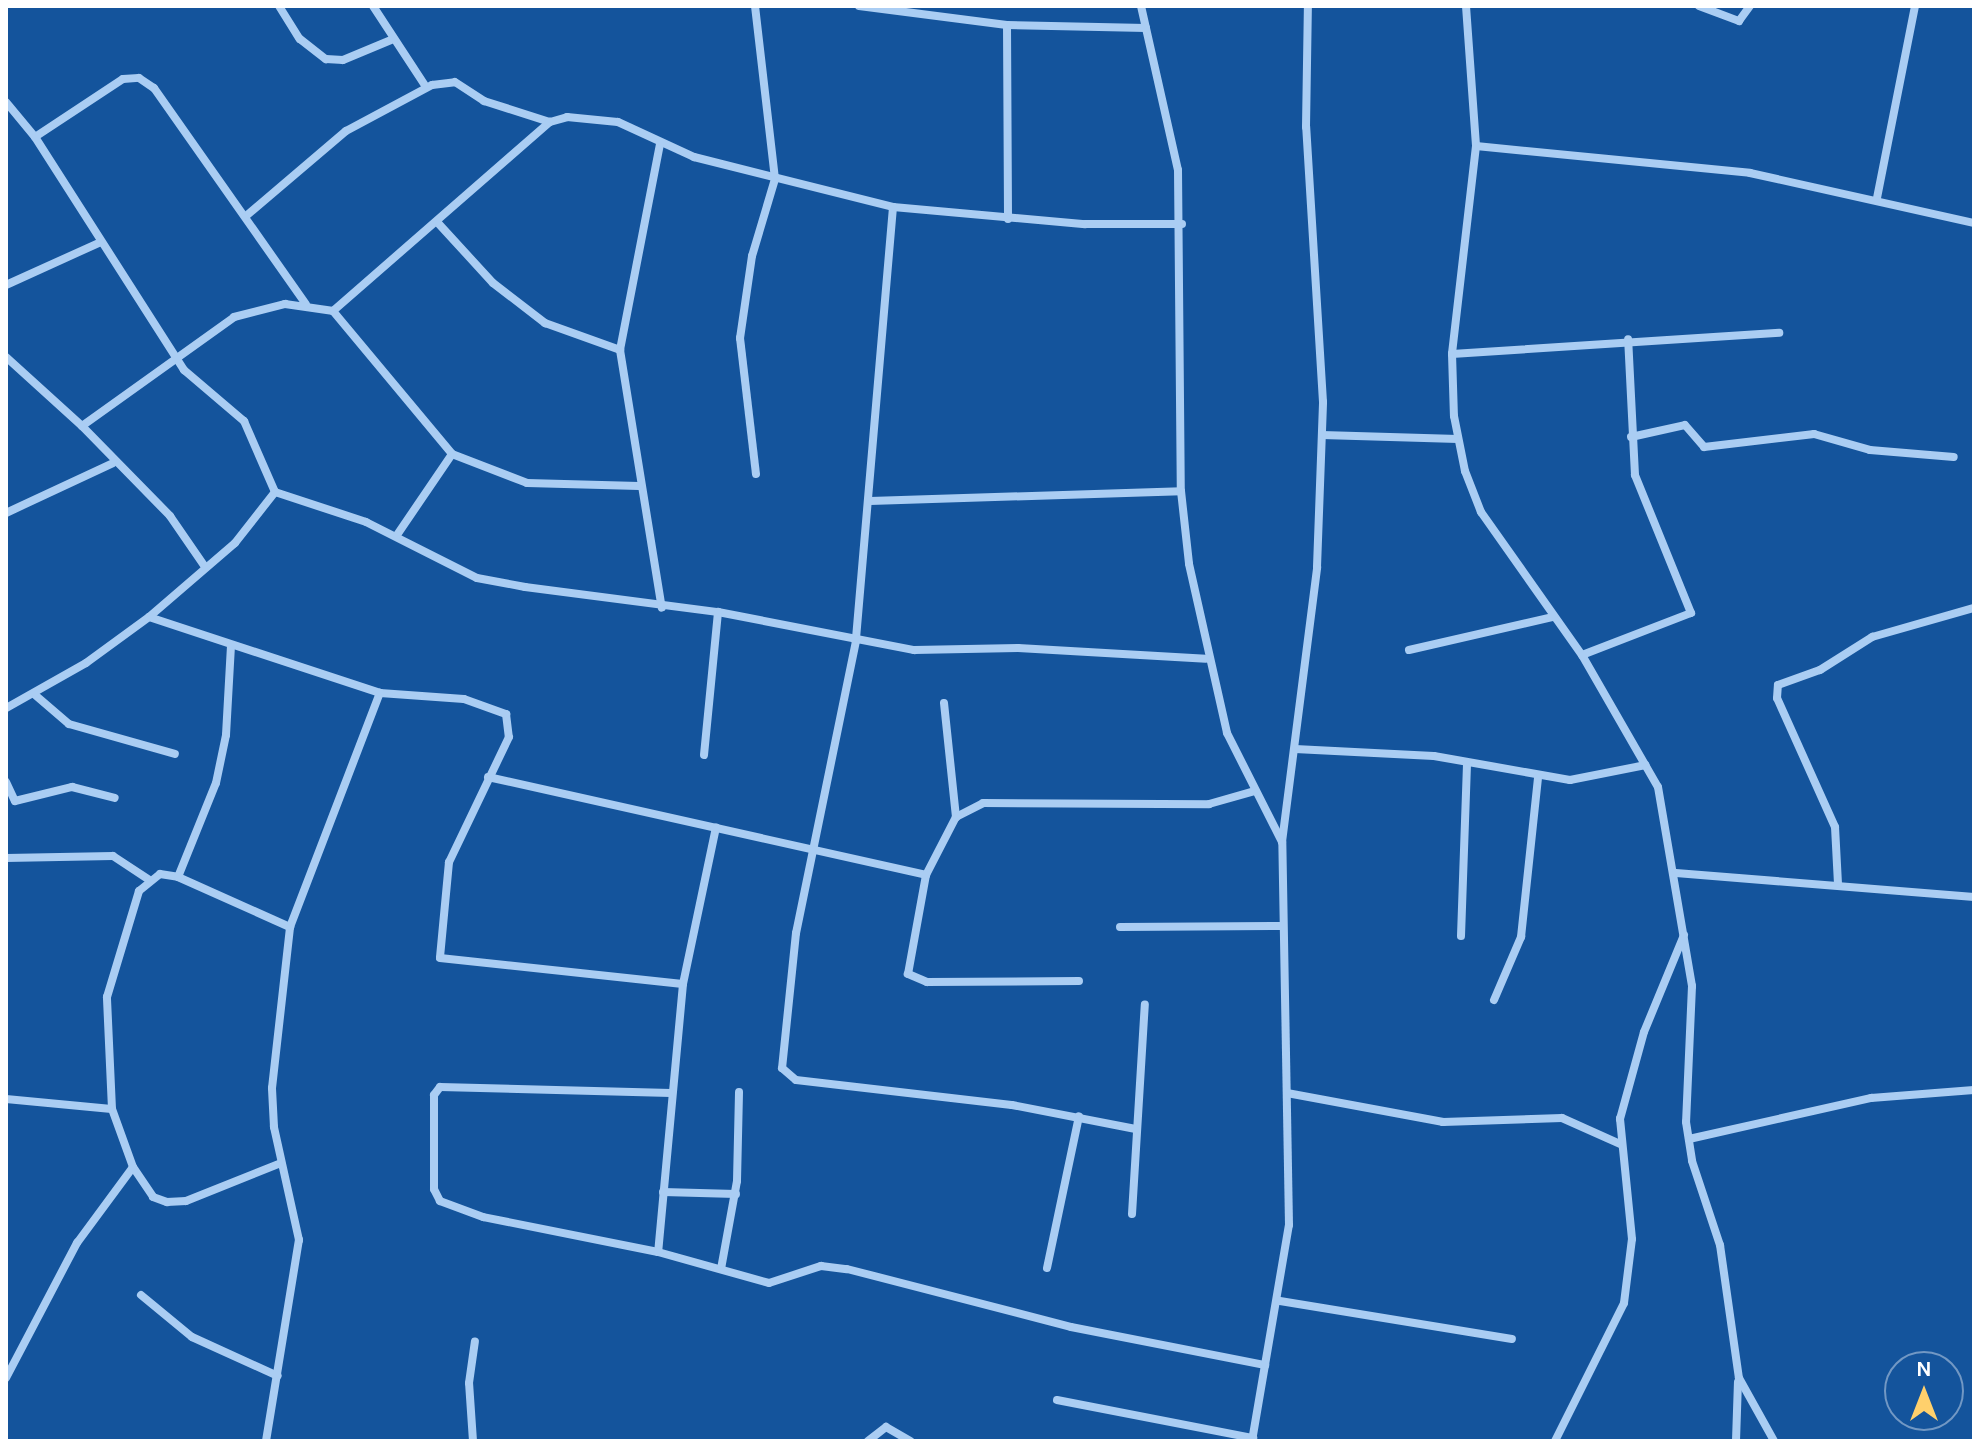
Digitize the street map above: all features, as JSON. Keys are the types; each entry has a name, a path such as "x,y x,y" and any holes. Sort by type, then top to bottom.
{"street":[{"path":"279,6 300,39 326,59 343,60 391,40"},
{"path":"373,6 391,40 426,87"},
{"path":"755,6 775,179 752,256 740,338 756,474"},
{"path":"859,6 1007,25 1146,28"},
{"path":"1141,6 1167,107 1182,224 1181,491 1206,659 1227,733 1282,842"},
{"path":"1057,1400 1252,1440 1280,1301 1289,1225 1280,926 1282,842 1317,567 1322,435 1306,127 1308,6"},
{"path":"1466,6 1476,146 1452,354 1458,439 1481,512 1582,655 1646,765 1664,811 1692,986 1689,1139 1720,1245 1739,1378 1736,1441"},
{"path":"1699,6 1739,21 1750,6"},
{"path":"1877,198 1915,6"},
{"path":"1007,25 1008,219"},
{"path":"35,137 109,86 139,78 154,88 306,304"},
{"path":"246,216 346,131 426,87 455,82 484,101 550,122"},
{"path":"6,102 35,137 194,384 244,421 275,492 397,535 477,578 662,608 718,612 914,650 1018,648 1206,659"},
{"path":"333,311 438,223 550,122 567,117 618,122 660,144 775,179 893,207 1008,219 1182,224"},
{"path":"660,144 620,350 639,486 662,608"},
{"path":"1476,146 1672,163 1877,198 1974,223"},
{"path":"893,207 856,641 788,989 781,1059 787,1077 1079,1116 1136,1129"},
{"path":"438,223 493,283 545,323 620,350"},
{"path":"6,285 101,242"},
{"path":"82,426 176,355 234,317 306,304 333,311 452,454 527,483 639,486"},
{"path":"1452,354 1628,339 1779,333"},
{"path":"1582,655 1691,613 1649,516 1631,437 1628,339"},
{"path":"6,357 82,426 113,463 170,516 205,567"},
{"path":"1631,437 1685,425 1704,447 1814,434 1870,450 1954,457"},
{"path":"1322,435 1458,439"},
{"path":"397,535 452,454"},
{"path":"6,513 113,463"},
{"path":"870,501 1181,491"},
{"path":"6,708 34,694 149,617 255,522 275,492"},
{"path":"1838,884 1835,827 1777,698 1778,685 1820,670 1872,637 1974,608"},
{"path":"704,755 718,612"},
{"path":"149,617 380,693 464,699 506,714 509,737 449,862 440,958 683,984"},
{"path":"1409,650 1553,617"},
{"path":"178,877 216,783 226,735 231,645"},
{"path":"266,1441 299,1240 281,1163 272,1088 290,927 380,693"},
{"path":"34,694 69,724 175,754"},
{"path":"944,703 956,817 926,875 908,974 927,982 1079,981"},
{"path":"1295,749 1467,763 1538,778 1570,780 1646,765"},
{"path":"1461,936 1467,763"},
{"path":"488,777 926,875"},
{"path":"1494,1000 1521,937 1538,778"},
{"path":"6,782 15,801 72,787 115,798"},
{"path":"956,817 983,803 1209,804 1255,791"},
{"path":"658,1252 683,984 716,827"},
{"path":"6,858 113,856 148,879 178,877 290,927"},
{"path":"1676,873 1974,897"},
{"path":"148,879 107,997 112,1109 133,1167 153,1197 167,1202 186,1201 281,1163"},
{"path":"1120,927 1280,926"},
{"path":"1555,1441 1624,1303 1632,1239 1620,1144 1629,1075 1684,935"},
{"path":"1132,1214 1145,1004"},
{"path":"671,1093 454,1083 434,1095 434,1189 440,1201 483,1217 658,1252 769,1283 821,1266 847,1269 1071,1327 1265,1365"},
{"path":"1689,1139 1871,1098 1974,1090"},
{"path":"721,1269 736,1194 739,1092"},
{"path":"1287,1093 1443,1122 1562,1118 1620,1144"},
{"path":"6,1099 112,1109"},
{"path":"1047,1268 1079,1116"},
{"path":"6,1378 77,1243 133,1167"},
{"path":"663,1192 736,1194"},
{"path":"141,1295 192,1337 278,1376"},
{"path":"1280,1301 1512,1339"},
{"path":"473,1441 469,1383 475,1341"},
{"path":"1739,1378 1774,1441"},
{"path":"868,1441 886,1427 910,1441"}]}
